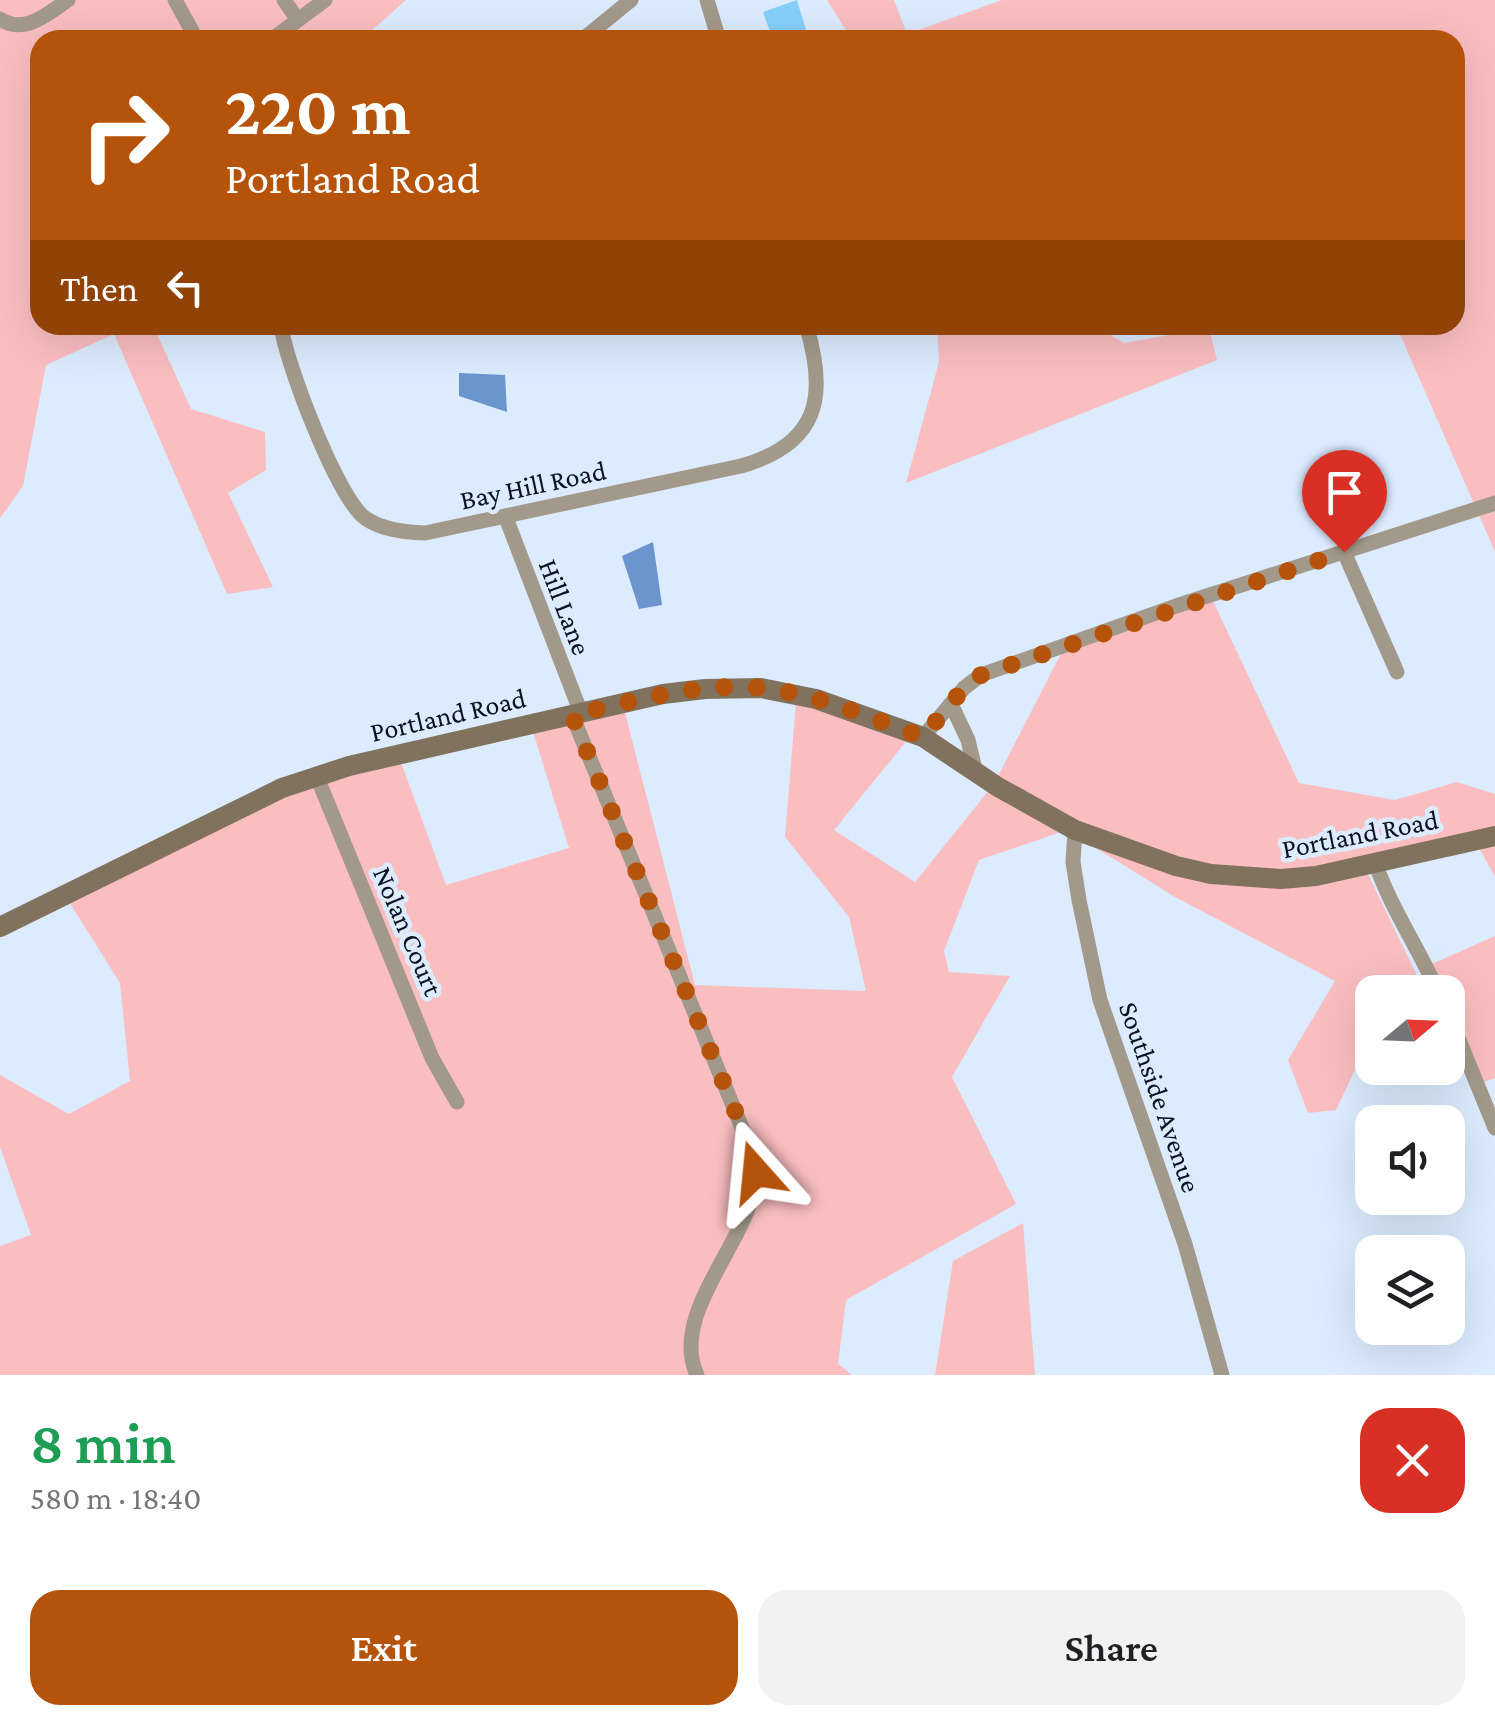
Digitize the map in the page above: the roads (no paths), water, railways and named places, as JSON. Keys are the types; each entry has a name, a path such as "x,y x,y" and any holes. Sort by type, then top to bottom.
{"street":[{"path":"0,19 17,26 30,24 68,0"},
{"path":"175,0 192,30"},
{"path":"284,0 298,20"},
{"path":"284,30 325,0"},
{"path":"594,30 631,0"},
{"path":"707,0 716,30"},
{"name":"Bay Hill Road","path":"284,335 294,372 348,497 362,516 386,528 425,533 741,466 781,451 807,423 818,392 809,335"},
{"path":"923,737 973,680 996,669 1495,503"},
{"name":"Hill Lane","path":"506,518 576,714 752,1152 755,1186 741,1224 692,1324 689,1344 697,1375"},
{"path":"1344,552 1397,672"},
{"name":"Portland Road","path":"0,927 264,796 316,777 576,714 705,688 762,688 816,699 923,737 998,787 1074,830 1176,866 1236,877 1281,879 1376,865 1495,836"},
{"path":"952,706 968,740 975,769"},
{"name":"Nolan Court","path":"316,777 432,1058 457,1102"},
{"name":"Southside Avenue","path":"1074,830 1079,900 1100,1000 1185,1244 1222,1375"},
{"path":"1376,865 1430,975"},
{"path":"1465,1055 1495,1128"}],"water":[{"path":"459,373 505,375 507,412 459,396"},
{"path":"653,542 662,605 639,609 622,556"}]}
